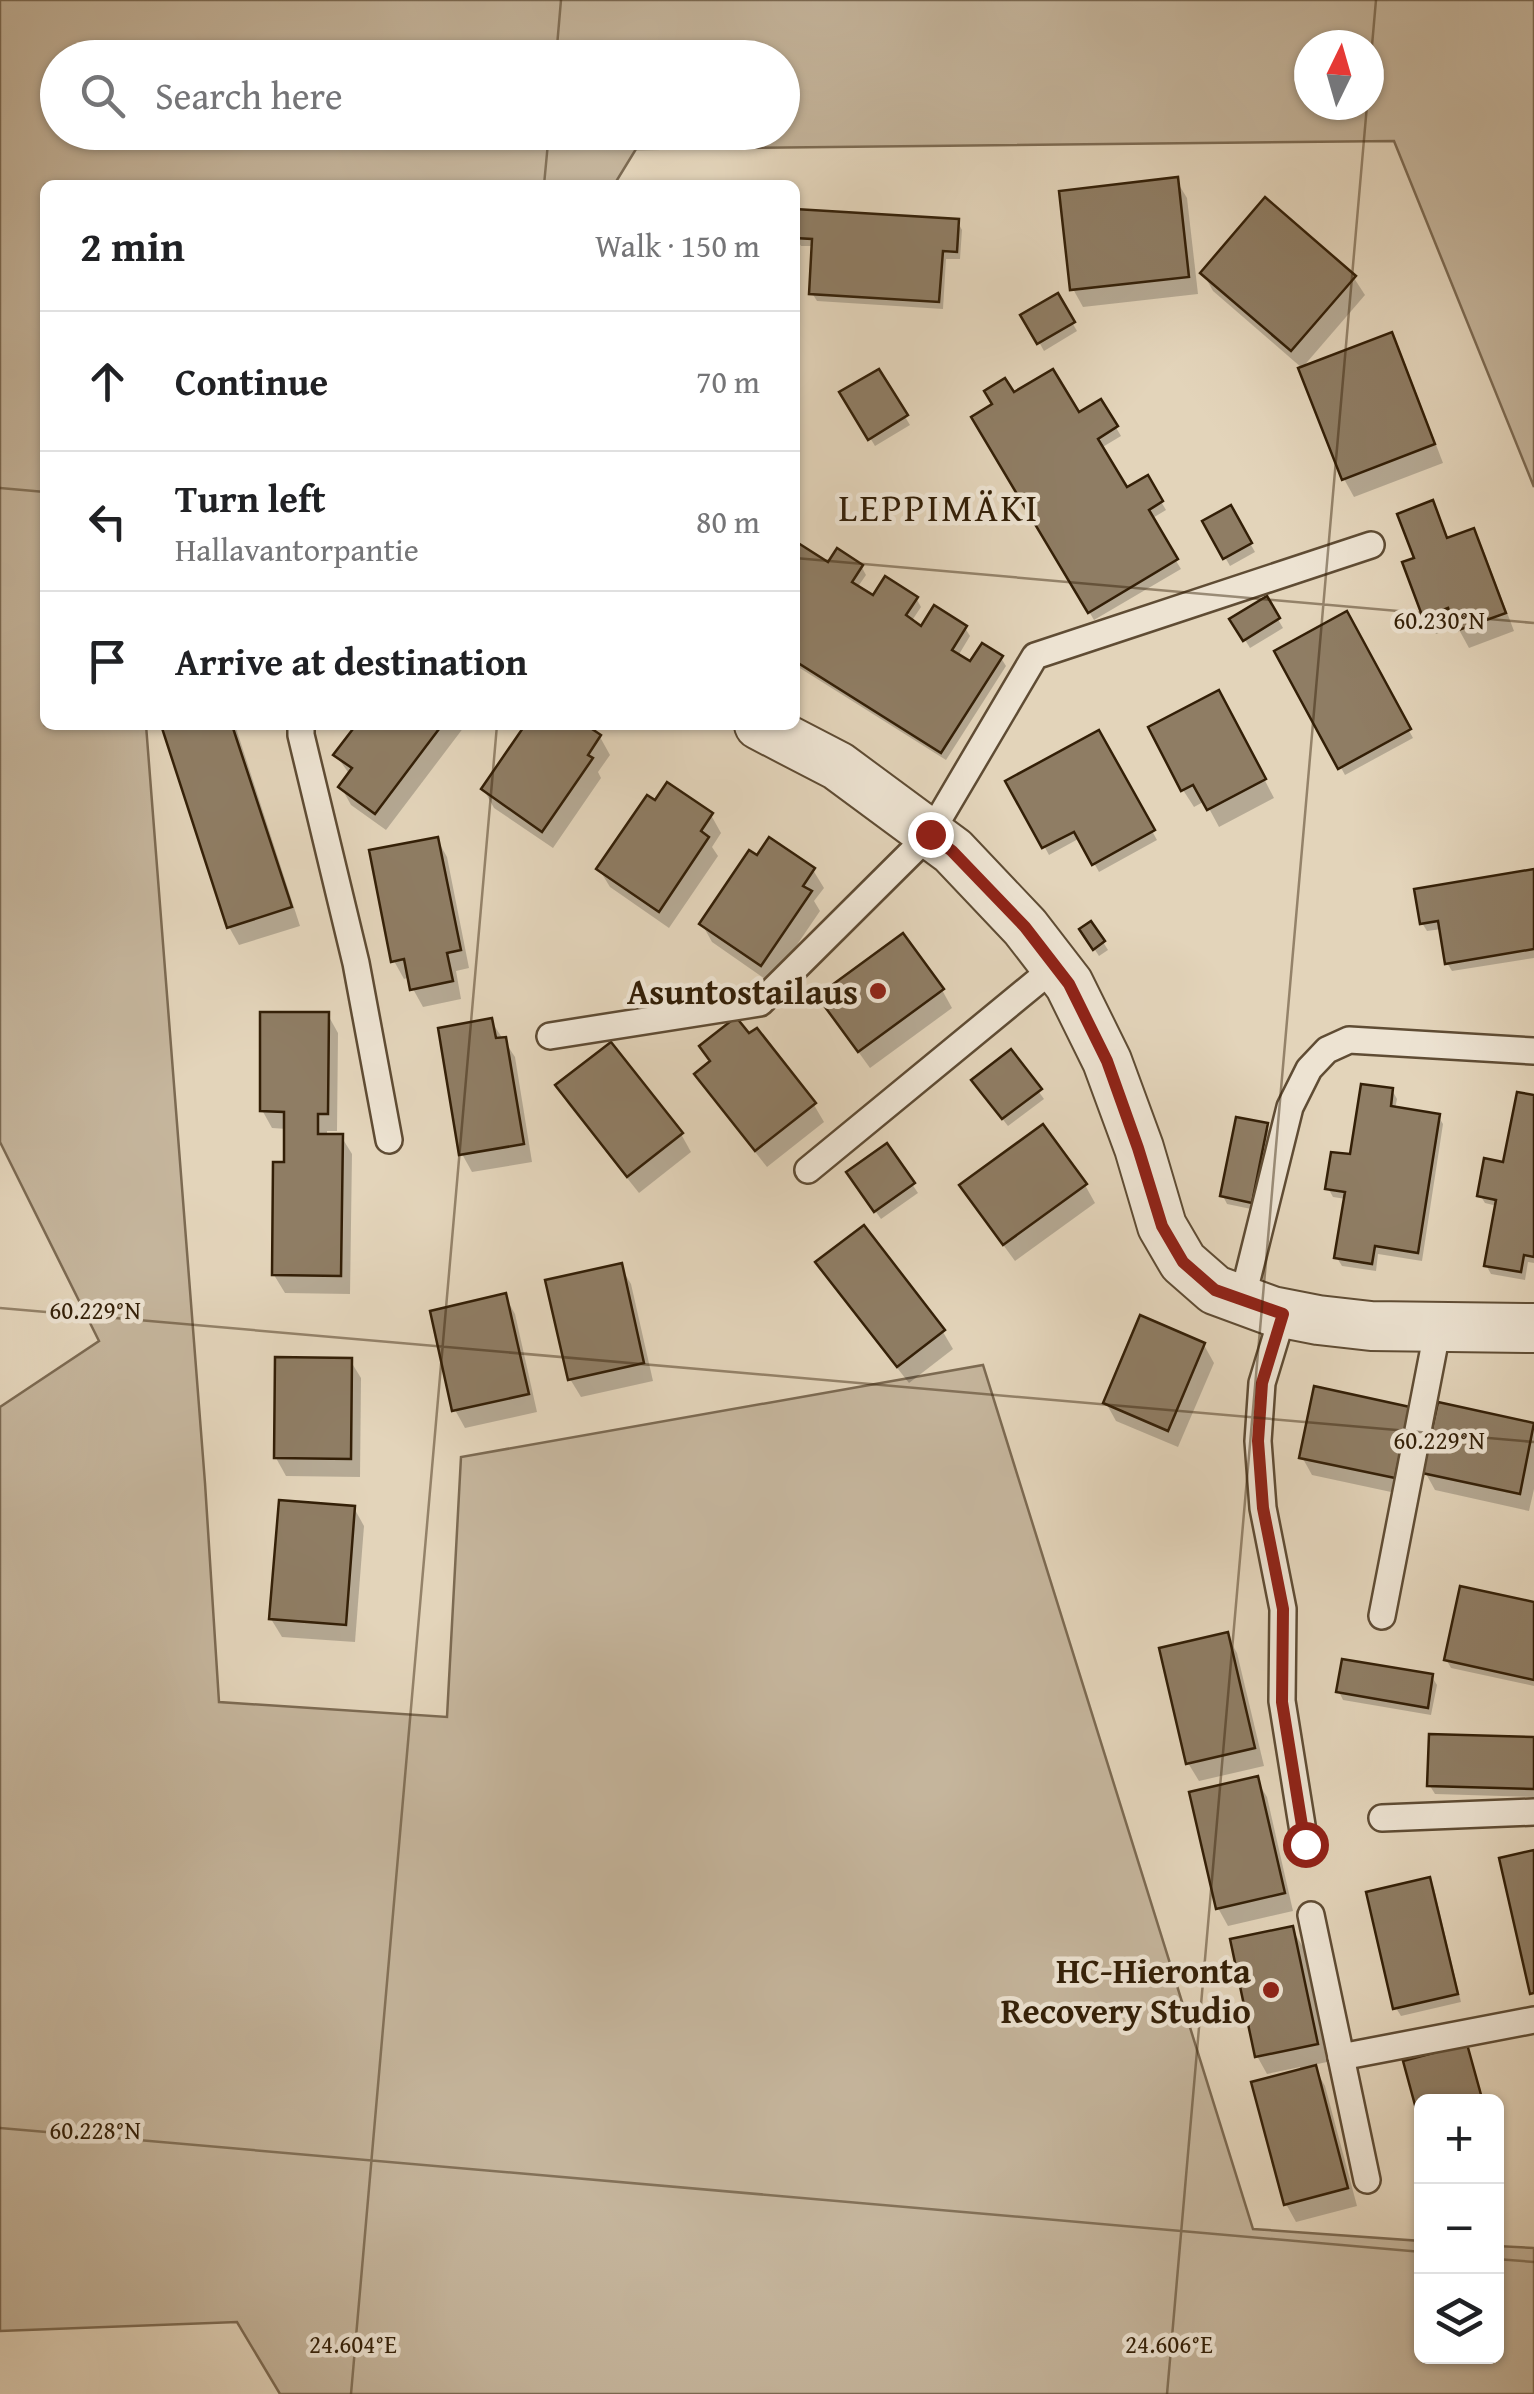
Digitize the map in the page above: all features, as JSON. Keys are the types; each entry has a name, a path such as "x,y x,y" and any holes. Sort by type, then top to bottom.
{"street":[{"path":"769,730 838,766 952,851 1056,966 1107,1061 1162,1226 1183,1262 1215,1290 1263,1307 1371,1326 1534,1328"}],"lane":[{"path":"550,1036 760,1003 930,834 1035,656 1372,545"},
{"path":"301,730 356,963 389,1140"},
{"path":"808,1170 1056,966"},
{"path":"1305,1844 1282,1702 1283,1609 1263,1508 1258,1441 1263,1307 1290,1107 1309,1068 1327,1050 1350,1040 1534,1051"},
{"path":"1382,1616 1438,1327"},
{"path":"1382,1818 1534,1812"},
{"path":"1311,1916 1367,2180"},
{"path":"1341,2056 1534,2020"}],"shaded area":[{"path":"0,0 1534,0 1534,487 1394,141 800,147 800,40 40,40 40,150 635,150 617,180 40,180 40,730 146,730 219,1702 447,1717 461,1457 983,1365 1253,2229 1414,2240 1414,2364 1504,2364 1504,2246 1534,2248 1534,2394 280,2394 237,2322 0,2331 0,1407 99,1341 0,1142"}],"building":[{"path":"1178,177 1189,277 1070,290 1059,191"},
{"path":"1265,197 1356,276 1291,351 1200,273"},
{"path":"800,209 959,219 957,252 943,251 939,302 809,294 812,239 800,238"},
{"path":"1058,293 1075,322 1037,344 1020,315"},
{"path":"1392,332 1435,444 1342,480 1298,368"},
{"path":"879,369 908,415 868,440 839,392"},
{"path":"1053,369 1079,412 1101,399 1118,426 1098,439 1127,487 1148,475 1163,501 1149,510 1178,559 1088,613 971,417 992,404 984,391 1005,378 1014,392"},
{"path":"1433,500 1447,538 1474,528 1506,613 1456,631 1448,608 1423,618 1402,562 1414,558 1397,514"},
{"path":"1231,505 1252,543 1223,559 1202,521"},
{"path":"800,544 828,562 837,548 863,565 852,582 873,595 885,576 918,597 906,615 921,626 934,605 967,626 952,650 970,661 982,643 1003,656 941,753 800,664"},
{"path":"1267,596 1280,618 1243,641 1229,619"},
{"path":"1347,611 1411,729 1338,769 1274,651"},
{"path":"1219,690 1266,779 1207,810 1193,785 1181,791 1148,727"},
{"path":"163,730 234,730 292,907 227,928"},
{"path":"352,730 438,730 375,814 338,787 352,768 333,755"},
{"path":"522,730 594,730 601,735 588,755 593,758 542,832 481,789"},
{"path":"1099,730 1155,830 1092,865 1074,832 1042,848 1005,781"},
{"path":"667,782 713,813 701,831 709,837 659,912 596,869 647,795 655,800"},
{"path":"438,837 461,950 447,953 453,981 410,990 404,959 391,962 369,850"},
{"path":"769,837 815,868 803,886 812,891 761,966 699,924 749,850 757,855"},
{"path":"1534,869 1534,949 1445,964 1438,921 1420,924 1414,889"},
{"path":"1091,921 1105,941 1093,950 1079,929"},
{"path":"903,933 944,989 858,1052 817,996"},
{"path":"260,1012 329,1012 328,1114 318,1114 318,1134 343,1134 341,1276 272,1275 273,1162 284,1162 284,1112 260,1111"},
{"path":"736,1017 749,1033 757,1028 816,1103 755,1151 694,1074 710,1061 699,1046"},
{"path":"492,1018 496,1038 506,1037 524,1144 459,1155 438,1028"},
{"path":"611,1042 683,1133 627,1177 555,1085"},
{"path":"1011,1049 1042,1089 1002,1119 971,1080"},
{"path":"1361,1084 1393,1088 1391,1106 1440,1114 1418,1253 1375,1246 1372,1264 1334,1258 1345,1192 1325,1189 1331,1152 1350,1154"},
{"path":"1517,1092 1534,1095 1534,1257 1524,1255 1521,1272 1484,1266 1496,1200 1477,1196 1484,1158 1503,1162"},
{"path":"1236,1117 1268,1123 1252,1203 1220,1196"},
{"path":"1043,1124 1087,1184 1003,1245 959,1185"},
{"path":"887,1143 915,1183 874,1212 846,1172"},
{"path":"864,1225 945,1330 897,1367 815,1262"},
{"path":"622,1263 644,1363 568,1380 545,1280"},
{"path":"506,1293 529,1394 452,1411 430,1311"},
{"path":"1140,1315 1205,1343 1168,1431 1103,1403"},
{"path":"275,1357 352,1358 351,1459 274,1458"},
{"path":"1314,1386 1410,1407 1395,1478 1299,1458"},
{"path":"1438,1402 1534,1423 1520,1494 1422,1473"},
{"path":"279,1500 355,1506 346,1625 269,1619"},
{"path":"1460,1586 1534,1602 1534,1680 1444,1660"},
{"path":"1228,1632 1255,1748 1186,1764 1159,1648"},
{"path":"1342,1659 1433,1674 1428,1708 1336,1692"},
{"path":"1429,1734 1534,1737 1534,1789 1427,1786"},
{"path":"1258,1776 1285,1893 1216,1909 1189,1792"},
{"path":"1534,1850 1534,1993 1530,1994 1499,1858"},
{"path":"1430,1877 1458,1994 1393,2009 1366,1892"},
{"path":"1293,1926 1318,2044 1255,2057 1230,1939"},
{"path":"1467,2044 1481,2094 1414,2094 1414,2102 1403,2061"},
{"path":"1316,2065 1348,2188 1284,2205 1251,2082"}],"place":[{"name":"Asuntostailaus","path":"878,991"},
{"name":"HC-Hieronta Recovery Studio","path":"1271,1990"}],"district":[{"name":"LEPPIMÄKI","path":"939,507"}],"route":[{"path":"930,834 952,851 1025,927 1069,984 1107,1061 1162,1226 1183,1262 1215,1290 1283,1314 1262,1383 1258,1441 1263,1508 1283,1609 1282,1702 1305,1844"}]}
